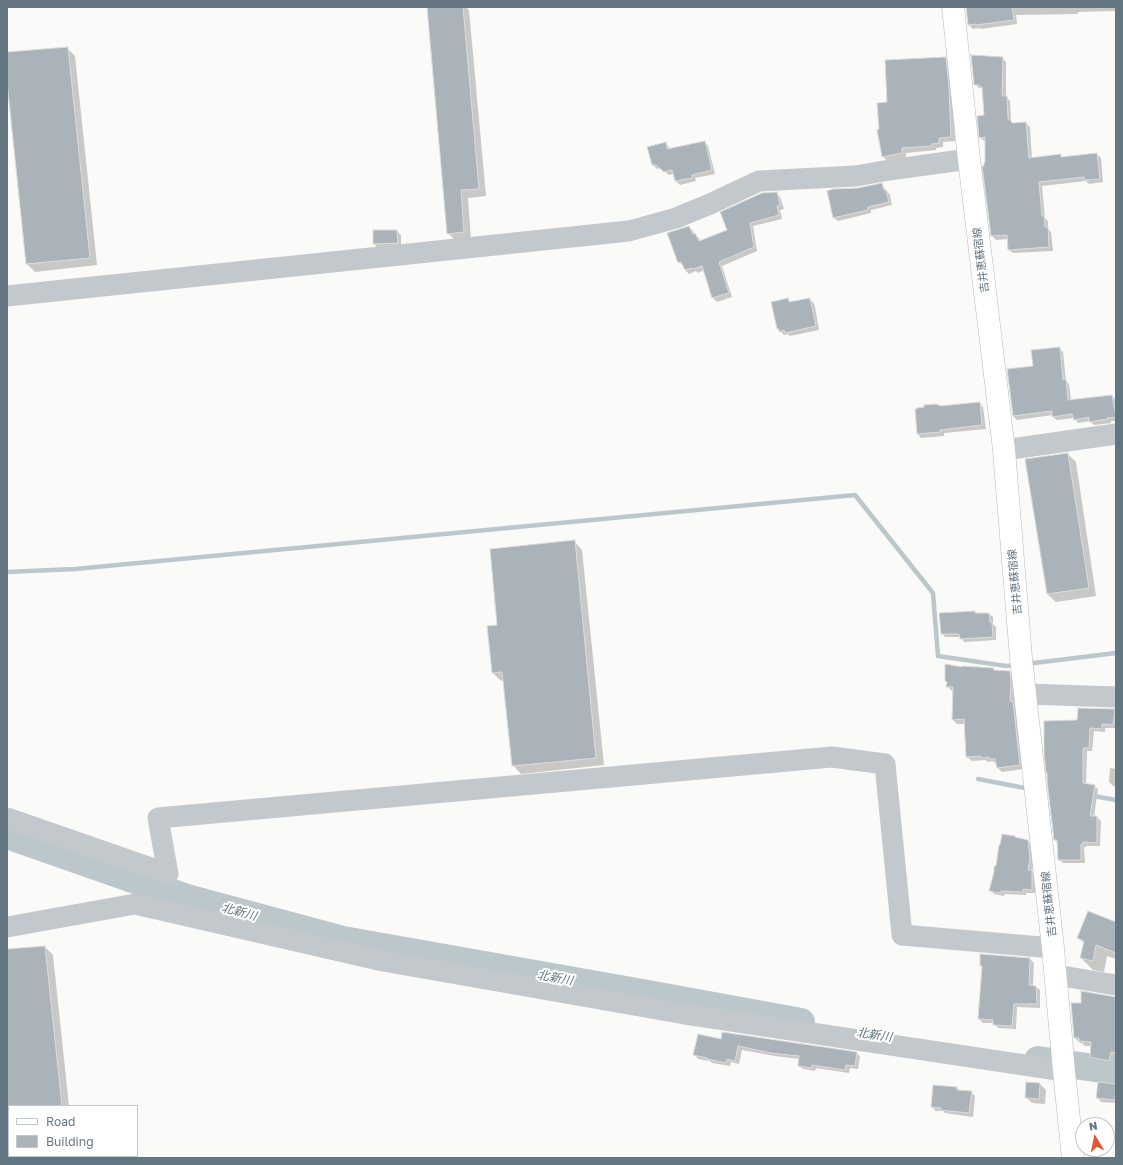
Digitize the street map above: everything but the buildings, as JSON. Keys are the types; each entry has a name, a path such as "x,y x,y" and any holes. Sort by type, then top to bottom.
{"main road":[{"name":"吉井恵蘇宿線","path":"953,7 969,160 1004,450 1022,665 1054,948 1063,1062 1073,1158"}],"street":[{"path":"7,296 629,231 676,218 759,181 856,176 889,170 969,160"},
{"path":"1004,450 1116,434"},
{"path":"1026,694 1116,696"},
{"path":"7,818 168,874 158,818 832,757 885,764 902,935 1054,948"},
{"path":"7,927 135,904 383,961 685,1014 1063,1062"},
{"path":"1056,976 1116,985"}],"waterway":[{"path":"7,572 75,569 855,495 933,593 938,656 1006,666 1015,665"},
{"path":"1026,664 1116,653"},
{"path":"978,779 1025,788"},
{"path":"1088,795 1116,800"},
{"name":"北新川","path":"7,835 187,898 343,940 801,1022"},
{"name":"北新川","path":"1038,1060 1116,1071"}]}
